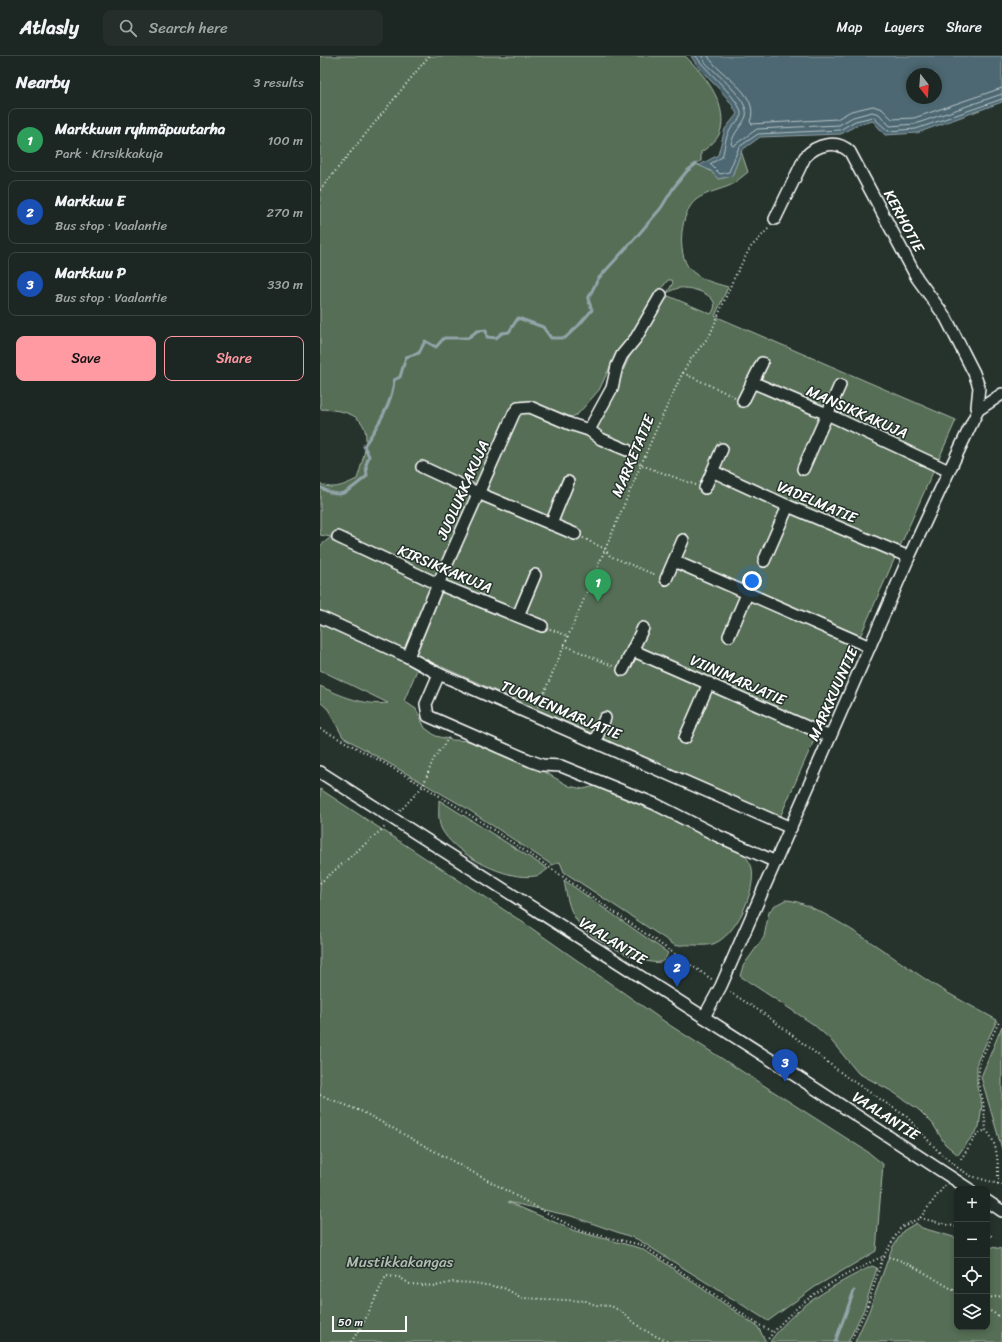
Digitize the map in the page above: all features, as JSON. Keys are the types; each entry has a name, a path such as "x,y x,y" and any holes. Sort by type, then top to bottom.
{"street":[{"name":"KERHOTIE","path":"775,219 805,157 809,152 818,147 829,144 846,148 850,152 917,278 946,318 974,373 978,387 978,410"},
{"path":"589,430 612,388 617,366 622,355 636,338 661,295"},
{"path":"744,401 762,363"},
{"name":"MANSIKKAKUJA","path":"752,382 827,414 949,471"},
{"path":"804,469 840,385"},
{"path":"978,410 1002,394"},
{"name":"JUOLUKKAKUJA","path":"408,657 478,493 514,413 518,408 530,407 570,424 589,430 601,439 627,450"},
{"name":"MARKKUUNTIE","path":"704,1017 721,986 909,557 978,410"},
{"path":"705,488 714,472 722,449"},
{"path":"422,467 478,493 575,534"},
{"name":"VADELMATIE","path":"714,472 788,506 909,557"},
{"path":"551,524 568,482"},
{"path":"764,561 788,506"},
{"name":"KIRSIKKAKUJA","path":"338,537 438,584 542,626"},
{"path":"683,540 670,570 747,594 870,647"},
{"path":"518,616 535,576"},
{"path":"729,636 747,594"},
{"name":"TUOMENMARJATIE","path":"320,617 408,657 439,674 791,828"},
{"path":"623,670 634,651 643,628"},
{"name":"VIINIMARJATIE","path":"634,651 830,737"},
{"path":"439,674 426,704 428,716 531,762 542,765 560,766 648,801 776,862"},
{"path":"685,738 709,683"},
{"path":"595,741 604,718"},
{"name":"VAALANTIE","path":"320,772 704,1017 964,1186"},
{"path":"990,1203 1002,1211"}],"path":[{"path":"320,190 429,56"},
{"name":"MARKETATIE","path":"535,715 641,465 683,372 690,360 710,335 733,280 750,248 768,231 775,219"},
{"path":"683,372 744,401"},
{"path":"641,465 705,488"},
{"path":"575,534 605,549 610,556 653,574 670,570"},
{"path":"542,626 568,636"},
{"path":"564,645 623,670"},
{"path":"320,728 423,786"},
{"path":"320,883 393,819 423,786 433,760 455,729"},
{"path":"998,1184 999,1160 986,1130 983,1100 978,1083 980,1061 999,1022"},
{"path":"320,1096 363,1112 580,1231 642,1245 759,1325 773,1332"},
{"path":"961,1159 977,1134 986,1130"},
{"path":"850,1342 866,1310 883,1257 901,1227 920,1218 946,1184"},
{"path":"920,1218 954,1226"},
{"path":"766,1342 783,1319 812,1295 846,1274 883,1257 906,1262 954,1290"},
{"path":"351,1342 364,1324 386,1276 399,1277 410,1284 436,1286 453,1282 474,1283 504,1288 522,1298 586,1301 595,1305 611,1306 622,1312 642,1329 668,1342"},
{"path":"990,1298 1002,1296"},
{"path":"990,1311 1002,1318"}],"green space":[{"path":"320,56 685,56 692,63 706,79 712,89 717,99 722,119 720,133 710,145 701,152 701,161 696,164 711,171 718,179 732,176 741,151 748,172 731,185 697,199 691,205 684,222 682,233 683,253 690,269 698,276 728,287 715,316 956,420 780,817 422,658 404,701 416,709 425,728 436,736 452,740 474,741 538,768 569,786 583,789 596,786 652,809 745,854 752,868 751,889 743,912 737,923 721,939 709,945 676,946 564,872 560,862 552,865 463,806 343,737 328,709 320,702 320,686 345,697 362,702 379,704 388,703 320,670 320,546 331,537 320,535 320,483 325,486 334,487 344,485 357,479 365,450 366,438 364,428 360,420 351,415 338,411 320,409","holes":["668,280 672,280 673,283 667,293 680,288 702,292 708,295 714,303 714,308 711,314 659,292 597,428 534,404 572,417 578,414 599,390 617,352 631,334 656,291 661,289"]},
{"name":"Mustikkakangas","path":"320,789 524,923 671,1026 868,1152 883,1164 876,1251 815,1287 768,1321 637,1239 571,1216 508,1202 575,1231 640,1248 659,1259 758,1327 765,1340 763,1342 320,1342"},
{"path":"439,800 548,869 542,874 524,877 498,871 472,858 451,842 440,826"},
{"path":"564,880 668,953 665,959 660,962 642,960 608,945 589,933 578,923 572,911"},
{"path":"785,900 799,902 817,910 883,950 936,986 997,1020 977,1062 977,1087 982,1105 979,1127 958,1155 945,1144 933,1124 919,1110 893,1092 858,1073 829,1038 813,1024 740,976 743,966 764,937 769,912 774,906"},
{"path":"1002,1026 1002,1149 981,1077"},
{"path":"916,1223 922,1228 954,1237 954,1330 990,1330 990,1247 1002,1249 1002,1342 855,1342 869,1311 892,1248 903,1231"},
{"path":"872,1266 877,1268 864,1309 848,1342 770,1342 780,1329 803,1307 829,1289"}],"water":[{"path":"691,56 1002,56 1002,102 917,133 885,135 873,121 857,125 841,134 760,137 742,150 732,176 718,179 711,171 696,164 700,165 718,155 725,129 737,114 727,98 702,71"}],"waterway":[{"path":"320,487 334,494 340,494 350,490 367,476 366,465 369,456 364,446 384,414 391,397 394,380 400,377 406,357 419,353 425,341 436,347 444,338 468,338 477,331 486,330 487,337 496,338 502,333 509,332 518,318 543,327 551,338 565,338 592,310 588,299 598,279 661,208 674,187 687,171 696,164"},
{"path":"835,1342 854,1291"}],"place":[{"name":"Markkuun ryhmäpuutarha","path":"598,602"},
{"name":"Markkuu E","path":"677,987"},
{"name":"Markkuu P","path":"785,1082"}]}
